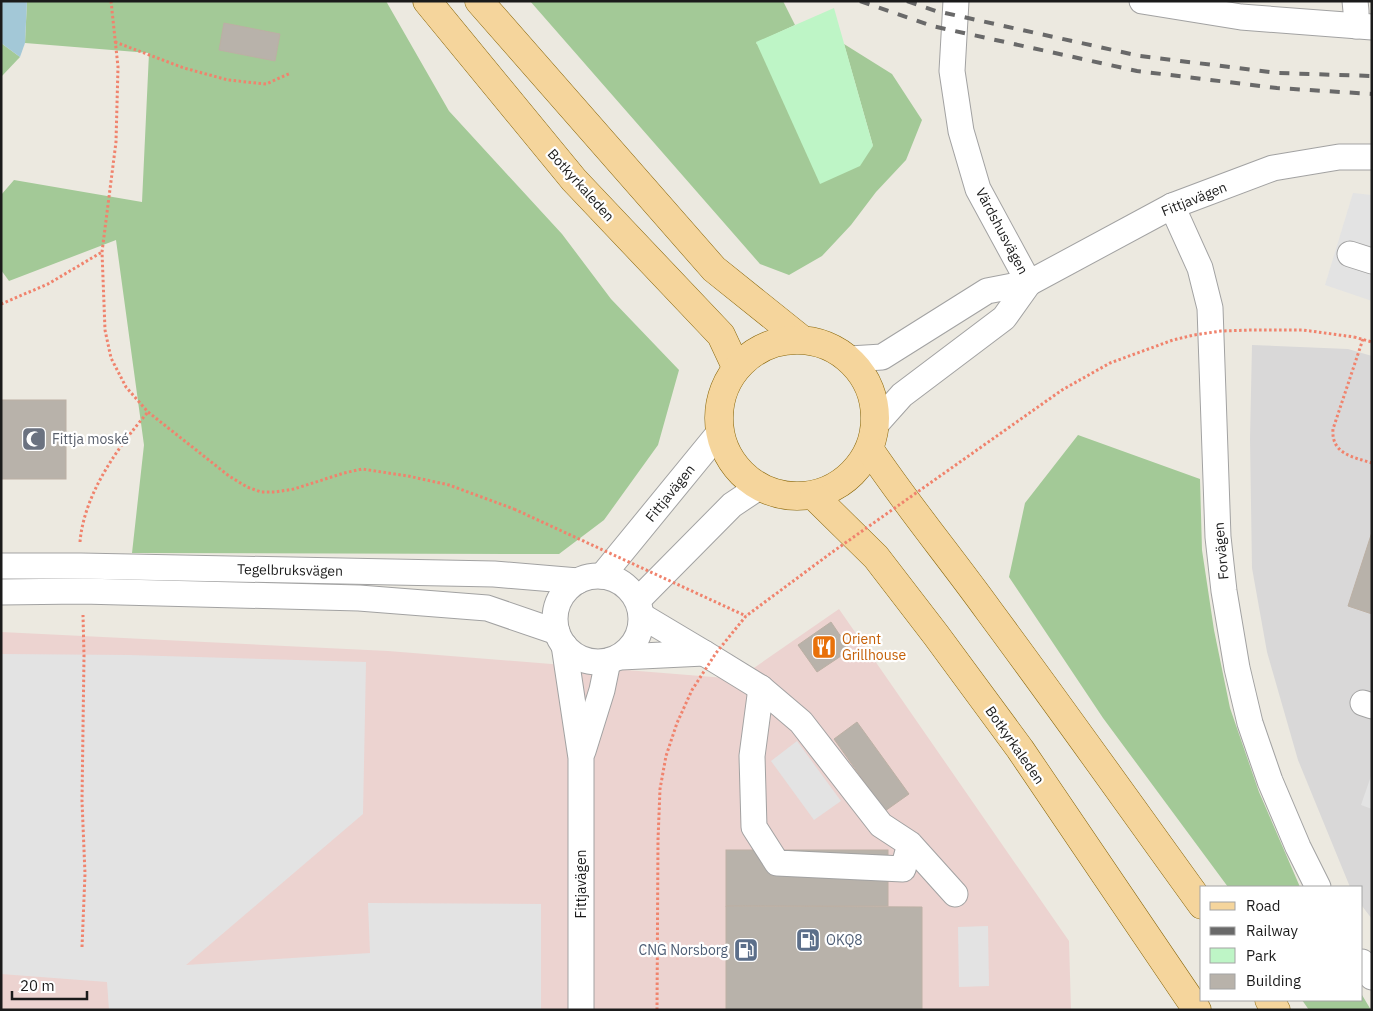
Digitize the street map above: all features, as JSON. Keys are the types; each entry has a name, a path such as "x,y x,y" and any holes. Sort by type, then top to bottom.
{"main road":[{"name":"Botkyrkaleden","path":"427,1 574,180 721,335 736,367"},
{"path":"479,1 714,269 800,338"},
{"path":"800,338 827,344 850,359 865,380 874,401 876,423 870,450 860,466 839,485 814,496 784,496 758,487 729,458 719,433 718,418 722,391 736,367 774,341 800,338"},
{"path":"870,450 896,488 1067,716 1200,902"},
{"name":"Botkyrkaleden","path":"814,496 876,557 936,635 1020,750 1197,1010"}],"street":[{"name":"Värdshusvägen","path":"956,1 952,71 961,131 978,189 1029,283"},
{"path":"1142,1 1240,17 1364,26"},
{"path":"1354,1 1356,11 1364,26"},
{"name":"Fittjavägen","path":"850,359 882,356 987,291 1029,283 1172,206 1273,168 1340,158 1372,157"},
{"name":"Forvägen","path":"1172,206 1200,268 1210,308 1218,537 1224,591 1237,668 1250,723 1270,781 1298,847 1318,886"},
{"name":"Fittjavägen","path":"876,423 902,395 1004,318 1029,283"},
{"name":"Fittjavägen","path":"602,576 719,433"},
{"path":"614,659 632,646 640,632 640,608 732,505 758,487"},
{"name":"Tegelbruksvägen","path":"1,566 494,574 578,581"},
{"path":"704,653 593,662 573,654 560,638 555,617 558,603 566,590 587,577 602,576 612,578 625,585 640,608 704,653 761,688 801,722 882,825 910,844 955,894"},
{"name":"Tegelbruksvägen","path":"1,592 82,591 359,598 487,608 560,638"},
{"name":"Fittjavägen","path":"560,638 581,758 581,1010"},
{"name":"Fittjavägen","path":"581,758 602,690 614,659"},
{"path":"761,688 752,756 754,828 777,863 903,869 910,844"},
{"path":"1363,964 1372,977"}],"path":[{"path":"110,1 118,67 116,142 102,252 105,330 111,358 126,387 148,412 229,476 261,492 294,489 362,469 449,485 514,508 746,616"},
{"path":"115,42 184,68 228,80 266,84 291,73"},
{"path":"1,304 48,284 102,252"},
{"path":"657,1010 658,840 662,781 666,756 677,723 692,690 716,653 746,616 831,553 1062,390 1110,362 1172,340 1221,331 1303,330 1354,337 1372,342"},
{"path":"1363,339 1332,437 1340,450 1349,456 1372,463"},
{"path":"81,566 80,540 90,505 123,441 148,412"},
{"path":"82,591 84,656 82,801 85,874 82,947"}],"shaded area":[{"path":"1353,193 1372,195 1372,301 1325,285"},
{"path":"1252,345 1348,349 1372,356 1372,919 1363,907 1363,886 1350,886 1298,760 1267,652 1252,568 1250,439"},
{"path":"839,609 1069,941 1071,1010 1,1010 1,632 388,651 738,679"},
{"path":"1,654 129,655 366,662 363,814 186,965 370,953 368,903 541,904 541,1010 109,1010 107,982 1,974"},
{"path":"797,741 841,801 814,820 771,761"},
{"path":"1372,773 1372,809 1361,805"},
{"path":"988,926 989,986 959,987 958,927"}],"green space":[{"path":"27,1 386,1 449,111 562,234 611,299 679,370 658,445 604,520 559,554 132,553 144,445 116,240 9,281 1,270 1,195 14,180 142,202 149,53 25,43"},
{"path":"530,1 783,1 795,25 756,43 873,146 844,44 892,74 922,120 906,160 876,192 851,225 822,256 789,275 760,264"},
{"path":"834,8 873,146 860,166 820,184 756,42"},
{"path":"1,43 20,57 1,77"},
{"path":"1078,435 1200,479 1202,550 1214,630 1230,708 1259,792 1300,886 1227,886 1103,718 1009,577 1025,503"},
{"path":"1363,997 1371,1010 1309,1010 1303,1001 1363,1001"}],"water":[{"path":"1,1 27,1 25,43 20,57 1,43"}],"building":[{"path":"224,23 280,34 275,61 219,50"},
{"name":"Fittja moské","path":"1,400 66,400 66,479 1,479"},
{"path":"1372,532 1372,614 1348,606"},
{"name":"Orient Grillhouse","path":"831,622 850,650 817,672 798,645"},
{"path":"857,722 909,794 885,811 834,739"},
{"path":"726,850 888,850 888,906 726,906"},
{"path":"726,906 922,907 922,1010 726,1010"}],"railway":[{"path":"860,1 932,26 1137,71 1277,88 1372,94"},
{"path":"907,1 936,11 1140,56 1278,73 1372,76"}],"place":[{"name":"Fittja moské","path":"34,439"},
{"name":"Orient Grillhouse","path":"824,647"},
{"name":"OKQ8","path":"808,940"},
{"name":"CNG Norsborg","path":"746,950"}]}
